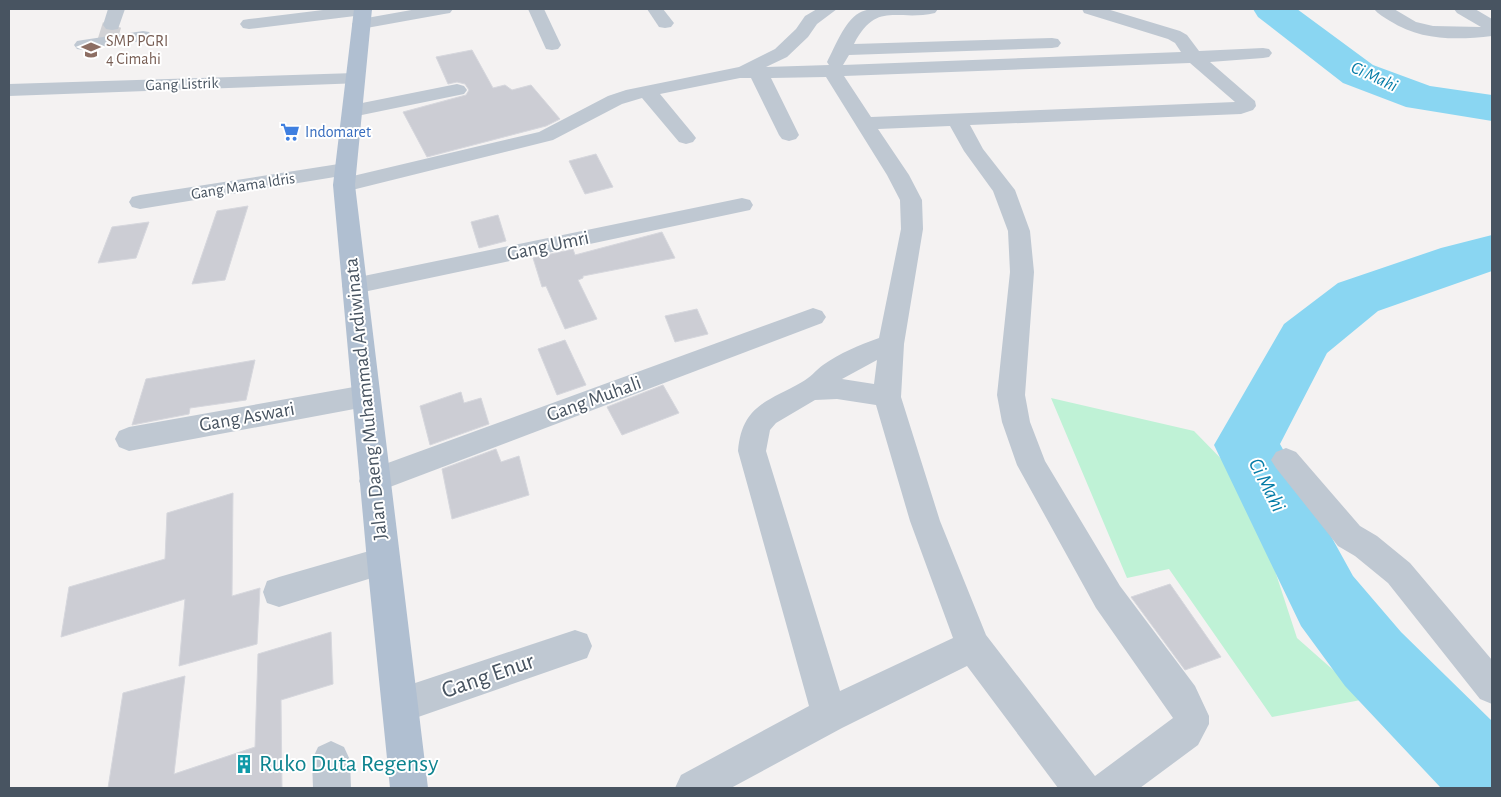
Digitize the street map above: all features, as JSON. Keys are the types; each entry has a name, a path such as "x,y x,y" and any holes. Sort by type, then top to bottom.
{"main road":[{"name":"Jalan Daeng Muhammad Ardiwinata","path":"362,14 345,177 365,396 383,561 402,705 409,788"}],"street":[{"path":"249,24 444,9"},
{"path":"536,9 552,45"},
{"path":"655,9 665,23"},
{"path":"749,72 781,53 802,33 806,14 828,9"},
{"path":"837,60 860,21 866,16 875,12 929,9"},
{"path":"866,123 1244,107 1244,101 1194,57 1181,39 1159,28 1090,9"},
{"path":"1383,9 1404,22 1428,31 1467,33 1492,31"},
{"path":"1463,9 1492,26"},
{"path":"84,45 111,27 143,36"},
{"path":"1131,41 1181,39"},
{"path":"749,72 837,60 1071,43"},
{"path":"837,60 1194,57 1262,53"},
{"path":"837,60 866,123 911,200 912,229 891,344 887,397 925,522 973,646 1081,788"},
{"path":"749,72 788,135"},
{"name":"Gang Mama Idris","path":"140,202 345,177 546,136 615,100 647,91 749,72"},
{"name":"Gang Listrik","path":"9,90 82,93 355,79"},
{"path":"352,111 457,90"},
{"path":"647,91 686,138"},
{"path":"957,119 974,151 1004,190 1019,231 1022,272 1011,395 1016,422 1032,464 1108,597 1182,699 1191,716 1191,724 1185,732 1109,788"},
{"name":"Gang Umri","path":"354,286 742,204"},
{"name":"Gang Muhali","path":"374,480 813,317"},
{"path":"829,715 752,451 753,432 757,423 766,415 812,389 830,372 863,354 891,344"},
{"path":"812,389 860,391 887,397"},
{"name":"Gang Aswari","path":"129,439 365,396"},
{"path":"1286,460 1349,536 1366,546 1399,573 1492,687"},
{"path":"279,592 383,561"},
{"name":"Gang Enur","path":"402,705 575,646"},
{"path":"694,788 829,715 973,646"}],"green space":[{"path":"1051,398 1194,431 1236,474 1261,528 1297,638 1366,699 1272,717 1169,569 1127,578"}],"building":[{"path":"472,50 493,88 505,85 512,90 531,85 560,119 546,126 427,157 403,112 466,95 469,90 465,84 457,82 448,84 436,57"},
{"path":"596,154 613,187 585,194 569,161"},
{"path":"248,206 225,280 192,284 217,211"},
{"path":"498,215 506,241 479,248 471,222"},
{"path":"149,222 136,258 98,263 112,227"},
{"path":"662,232 675,258 583,276 583,278 578,280 597,319 565,329 546,286 542,287 533,258 573,249 575,255"},
{"path":"697,309 708,334 675,342 665,316"},
{"path":"565,340 586,385 557,395 538,349"},
{"path":"255,360 246,400 190,408 189,414 132,425 146,379"},
{"path":"663,385 679,413 622,435 607,407"},
{"path":"461,392 464,403 481,398 489,424 430,445 420,406"},
{"path":"496,449 501,462 519,456 529,495 452,519 442,469"},
{"path":"233,493 232,596 260,588 257,644 179,666 185,599 61,637 69,587 165,559 167,513"},
{"path":"1170,584 1221,657 1185,670 1131,597"},
{"path":"331,632 333,684 281,700 282,788 108,788 123,693 185,676 174,774 255,747 258,654"}],"waterway":[{"name":"Ci Mahi","path":"1272,9 1358,74 1422,98 1492,108"},
{"name":"Ci Mahi","path":"1492,253 1460,261 1358,297 1305,339 1247,445 1327,601 1373,659 1492,780"}],"tunnel":[{"path":"107,41 112,25"}],"place":[{"name":"SMP PGRI 4 Cimahi","path":"91,50"},
{"name":"Indomaret","path":"290,132"},
{"name":"Ruko Duta Regensy","path":"244,764"}]}
